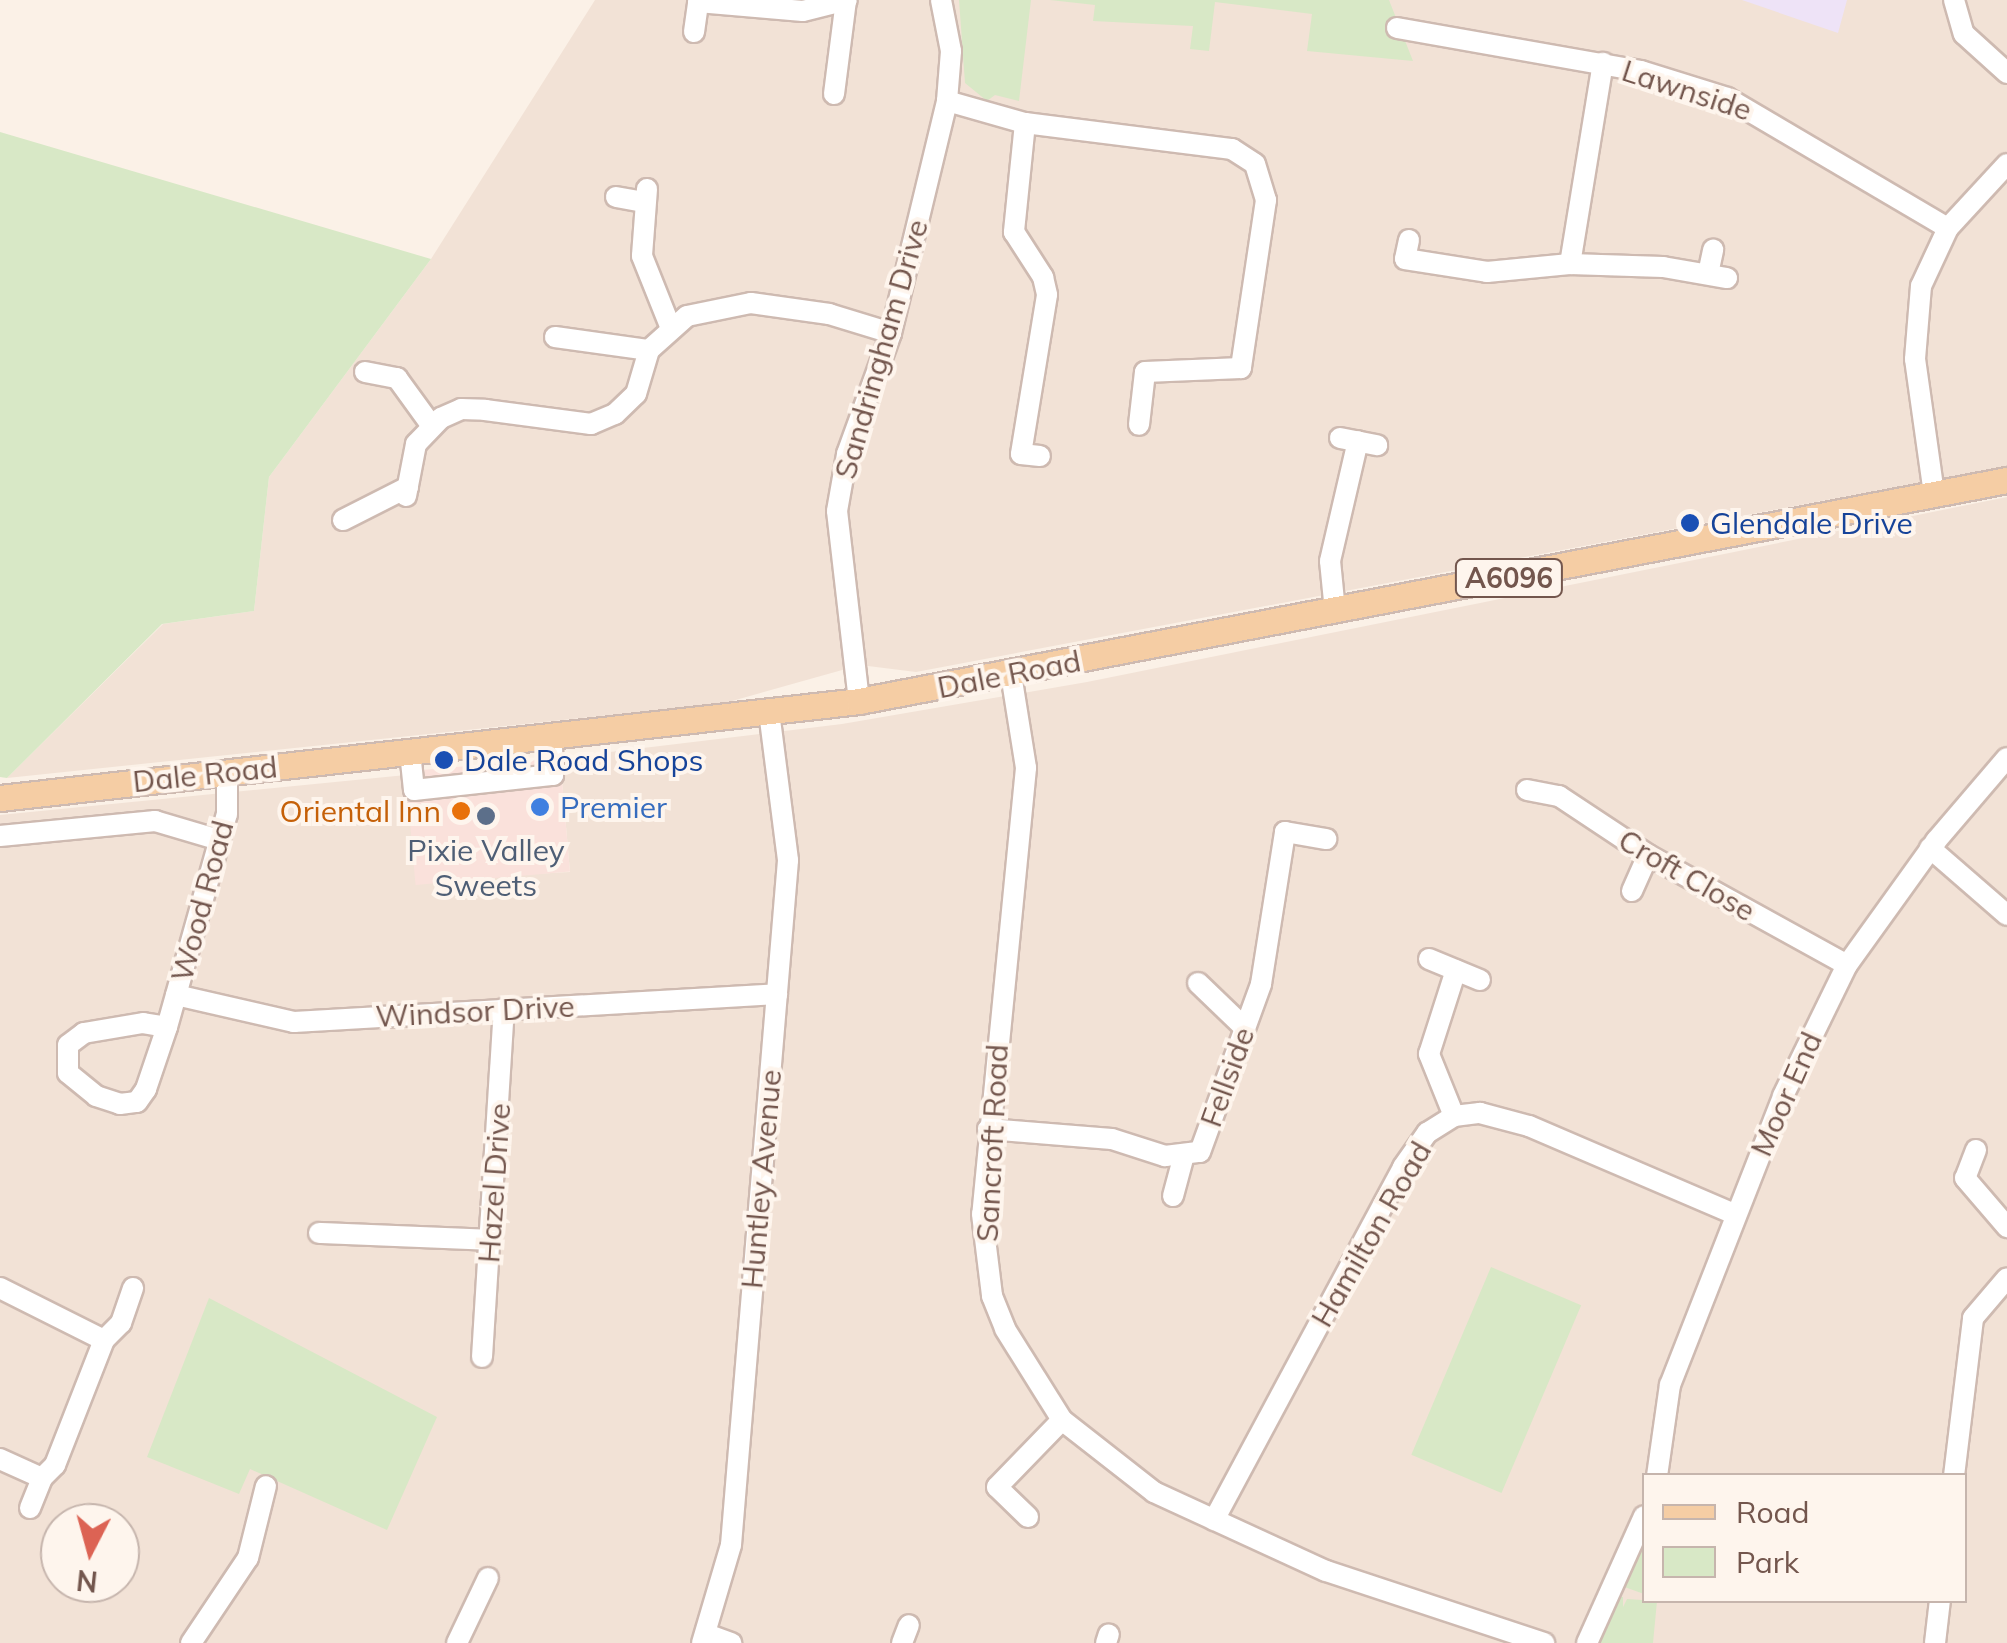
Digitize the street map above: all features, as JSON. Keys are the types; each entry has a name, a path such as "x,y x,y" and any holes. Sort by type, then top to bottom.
{"main road":[{"name":"Dale Road","path":"0,798 859,701 2007,480"}],"street":[{"path":"694,32 698,2 803,11 846,0 834,94"},
{"name":"Sandringham Drive","path":"859,701 837,511 847,454 891,333 948,101 951,51 941,0"},
{"path":"1954,0 1964,34 2007,74"},
{"name":"Lawnside","path":"1397,28 1603,63 1748,106 1948,228"},
{"path":"1570,264 1603,63"},
{"path":"948,101 1025,122 1232,149 1255,164 1266,200 1241,368 1145,372 1138,425"},
{"path":"1025,122 1014,232 1047,287 1030,455"},
{"path":"1934,494 1915,321 1921,286 1948,228 2007,164"},
{"path":"616,197 646,195 642,256 670,326"},
{"path":"1409,240 1405,259 1488,272 1570,264 1718,276 1712,250"},
{"path":"343,520 407,492 416,444 431,425 461,409 592,424 636,394 649,350 670,326 751,303 829,314 891,333"},
{"path":"555,337 649,350"},
{"path":"365,372 397,378 431,425"},
{"path":"1335,611 1330,561 1359,441"},
{"name":"Sancroft Road","path":"1011,674 1026,768 982,1214 992,1296 1005,1329 1062,1420 1128,1475 1214,1520 1341,1576 1544,1643"},
{"name":"Huntley Avenue","path":"704,1639 731,1546 788,860 770,712"},
{"path":"410,752 414,790 553,774 552,737"},
{"name":"Moor End","path":"1657,1473 1670,1385 1734,1214 1847,965 1930,848 2007,758"},
{"name":"Wood Road","path":"167,1027 143,1023 84,1033 68,1045 68,1073 96,1096 137,1102 167,1027 219,840 227,773"},
{"name":"Croft Close","path":"1526,790 1560,796 1648,855 1847,965"},
{"name":"Dale Road","path":"0,836 155,821 219,840"},
{"name":"Fellside","path":"988,1129 1112,1139 1183,1158 1200,1152 1270,943 1272,885 1284,832 1326,839"},
{"path":"1930,848 2007,915"},
{"path":"1632,890 1648,855"},
{"path":"1428,959 1480,980"},
{"path":"1454,1116 1429,1054 1456,970"},
{"path":"1198,983 1244,1028"},
{"name":"Windsor Drive","path":"176,994 294,1022 778,994"},
{"name":"Hazel Drive","path":"482,1357 504,1008"},
{"name":"Hamilton Road","path":"1214,1520 1403,1168 1427,1133 1454,1116 1480,1113 1529,1126 1734,1214"},
{"path":"1976,1150 1967,1184 2007,1227"},
{"path":"1173,1196 1183,1158"},
{"path":"319,1233 490,1240"},
{"path":"1954,1473 1973,1318 2007,1278"},
{"path":"0,1288 104,1340"},
{"path":"30,1508 42,1478 55,1465 104,1340 121,1323 133,1288"},
{"path":"1028,1516 998,1488 1062,1420"},
{"path":"0,1459 42,1478"},
{"path":"191,1643 248,1558 266,1486"},
{"path":"1587,1643 1642,1520"},
{"path":"457,1643 488,1578"},
{"path":"1935,1643 1940,1603"},
{"path":"704,1639 730,1643"}],"shaded area":[{"path":"595,0 2007,0 2007,466 916,672 860,665 725,703 7,778 163,624 254,611 269,477 431,259"},
{"path":"1742,0 1847,0 1838,33"},
{"path":"2007,497 2007,1643 0,1643 0,815 406,775 495,881 495,876 570,872 560,758 842,724 1087,682"},
{"path":"560,758 570,872 416,885 406,772"}],"green space":[{"path":"959,0 1031,0 1019,101 995,95 987,101 965,83"},
{"path":"1050,0 1389,0 1413,61 1307,51 1312,14 1215,2 1209,51 1190,49 1193,26 1093,21 1095,5"},
{"path":"0,132 431,259 269,477 254,611 162,624 7,778 0,777"},
{"path":"1491,1267 1581,1305 1502,1493 1411,1455"},
{"path":"209,1298 437,1417 387,1530 250,1469 239,1494 147,1457"},
{"path":"1637,1550 1642,1551 1642,1593 1619,1585"},
{"path":"1616,1597 1623,1597 1623,1607 1627,1599 1657,1603 1653,1643 1596,1643"}],"place":[{"name":"Glendale Drive","path":"1690,523"},
{"name":"Dale Road Shops","path":"444,760"},
{"name":"Premier","path":"540,807"},
{"name":"Oriental Inn","path":"461,811"},
{"name":"Pixie Valley Sweets","path":"486,816"}]}
